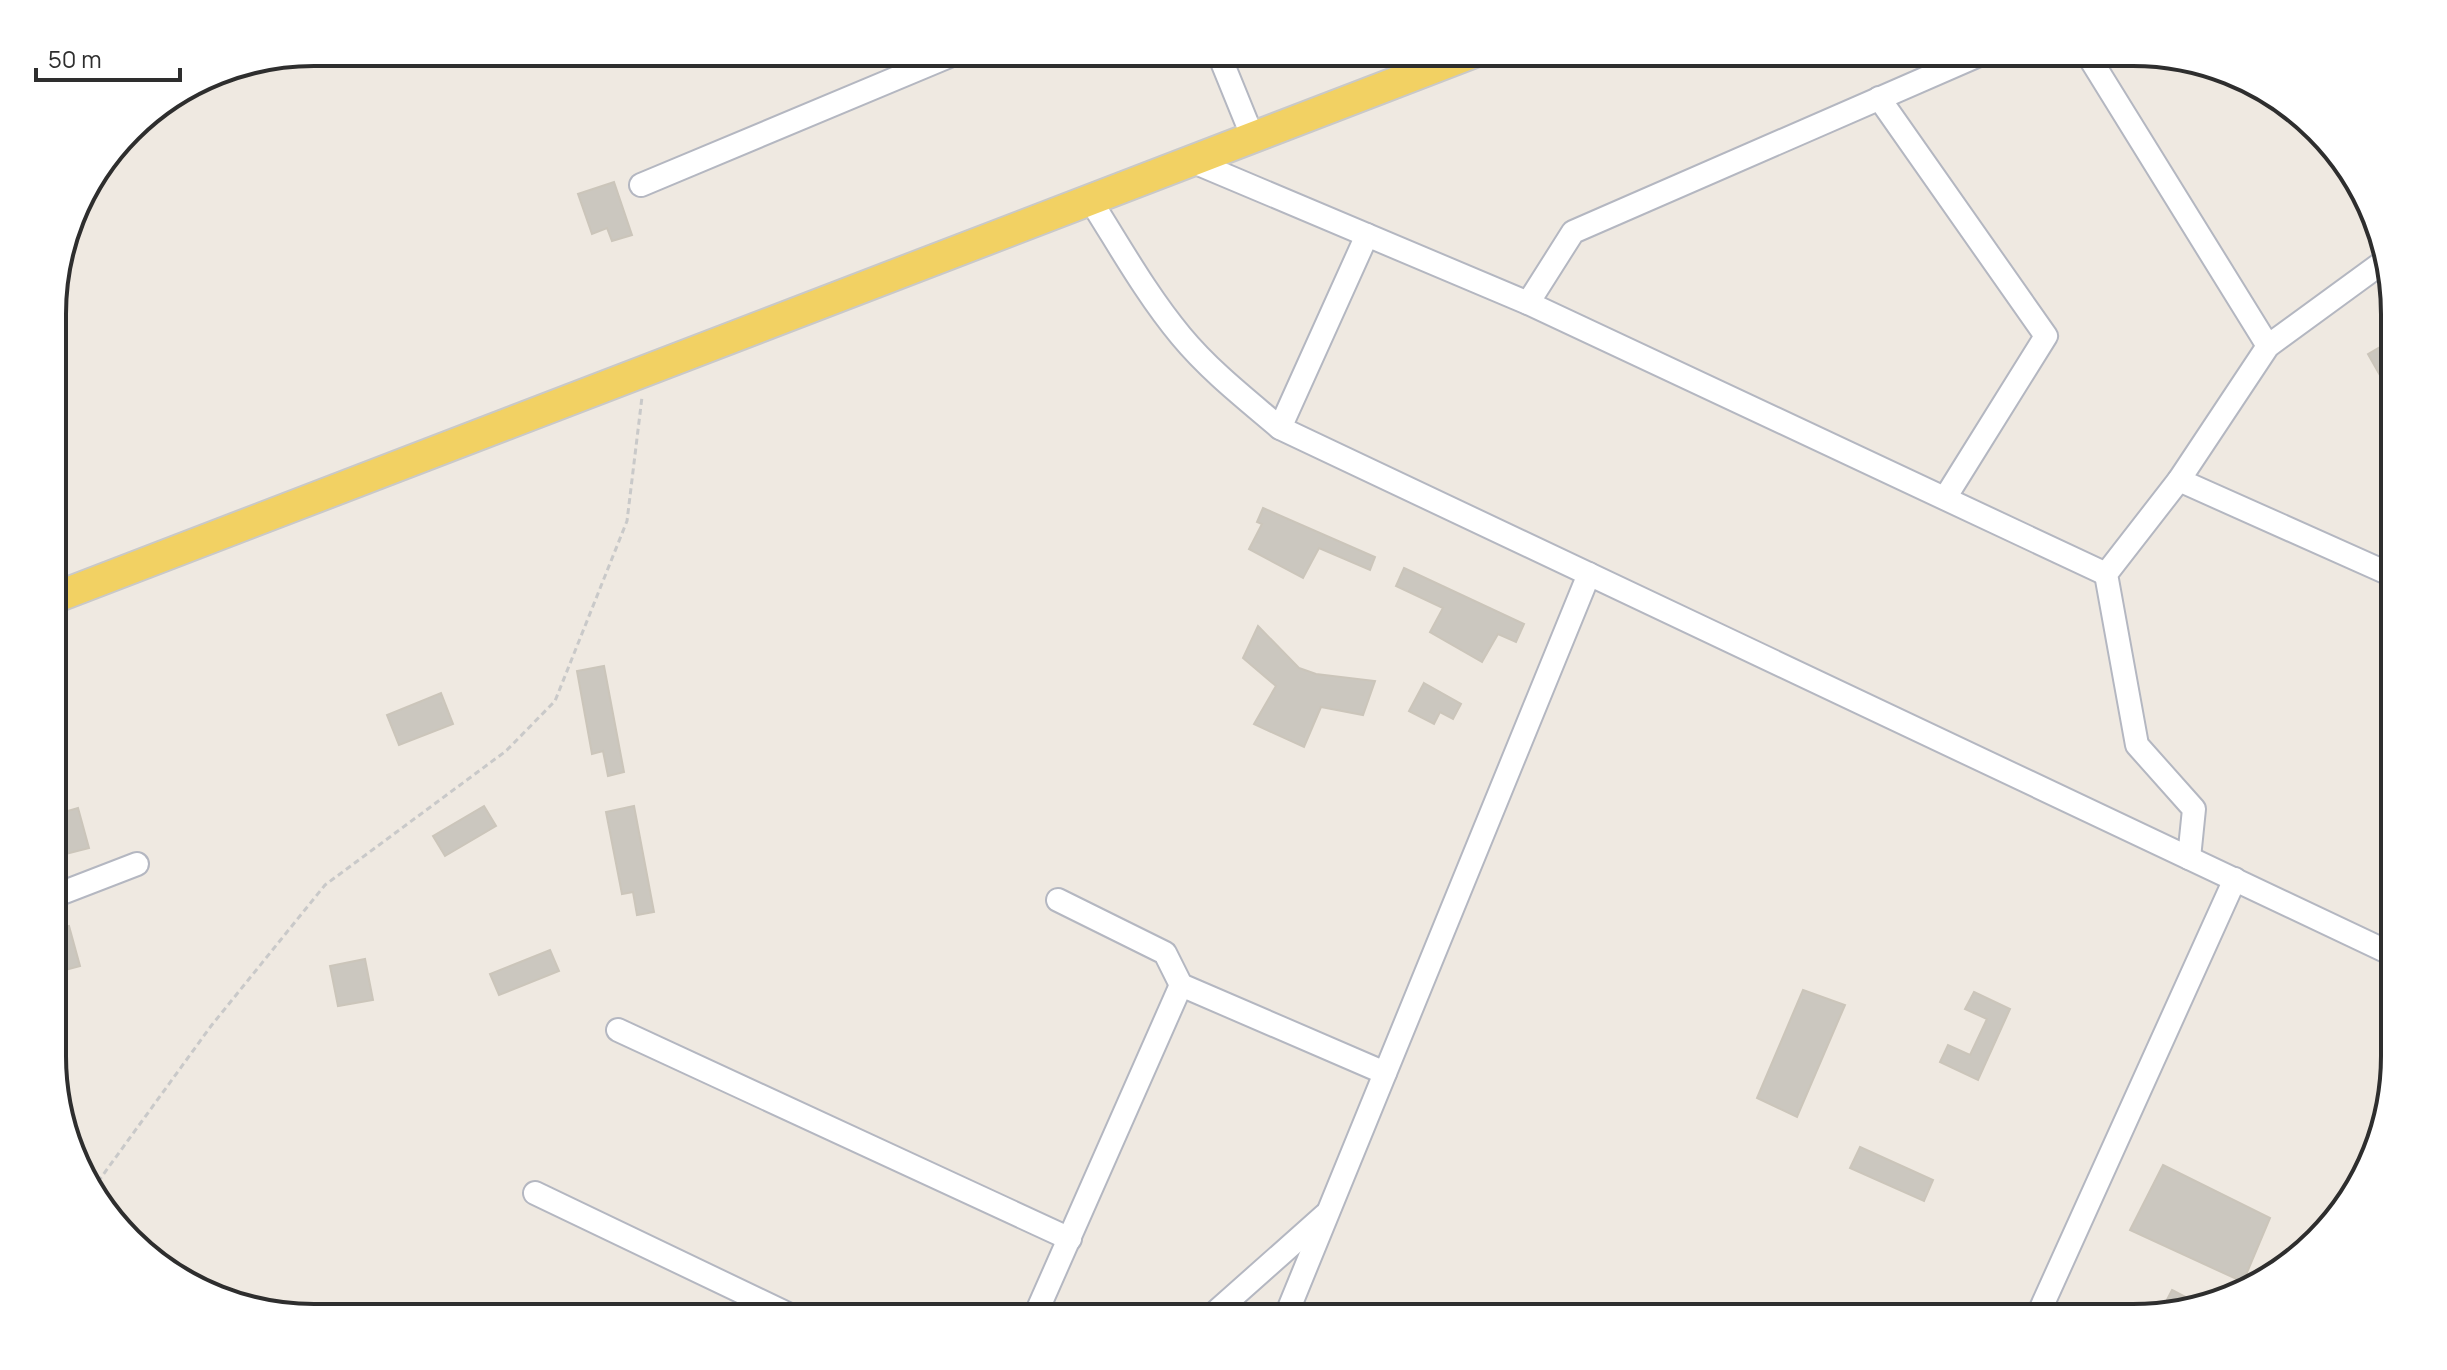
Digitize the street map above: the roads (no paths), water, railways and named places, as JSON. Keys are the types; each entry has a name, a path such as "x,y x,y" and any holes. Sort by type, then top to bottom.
{"main road":[{"path":"66,593 1438,66"}],"street":[{"path":"1224,66 1253,138"},
{"path":"1528,303 1573,232 1953,66"},
{"path":"2095,66 2268,346"},
{"path":"641,185 924,67"},
{"path":"1879,98 2046,336 1945,498"},
{"path":"1189,160 1528,303 2106,574"},
{"path":"1089,198 1153,300 1182,337 1213,371 1280,428 2380,948"},
{"path":"1280,428 1367,235"},
{"path":"2189,858 2194,809 2137,745 2106,574 2179,480 2268,346 2376,267"},
{"path":"2179,480 2380,570"},
{"path":"1291,1303 1589,574"},
{"path":"66,891 137,864"},
{"path":"2043,1303 2235,879"},
{"path":"1058,900 1165,953 1181,985 1385,1073"},
{"path":"1041,1304 1181,985"},
{"path":"618,1030 1070,1239"},
{"path":"535,1193 766,1304"},
{"path":"1225,1304 1328,1213"}]}
